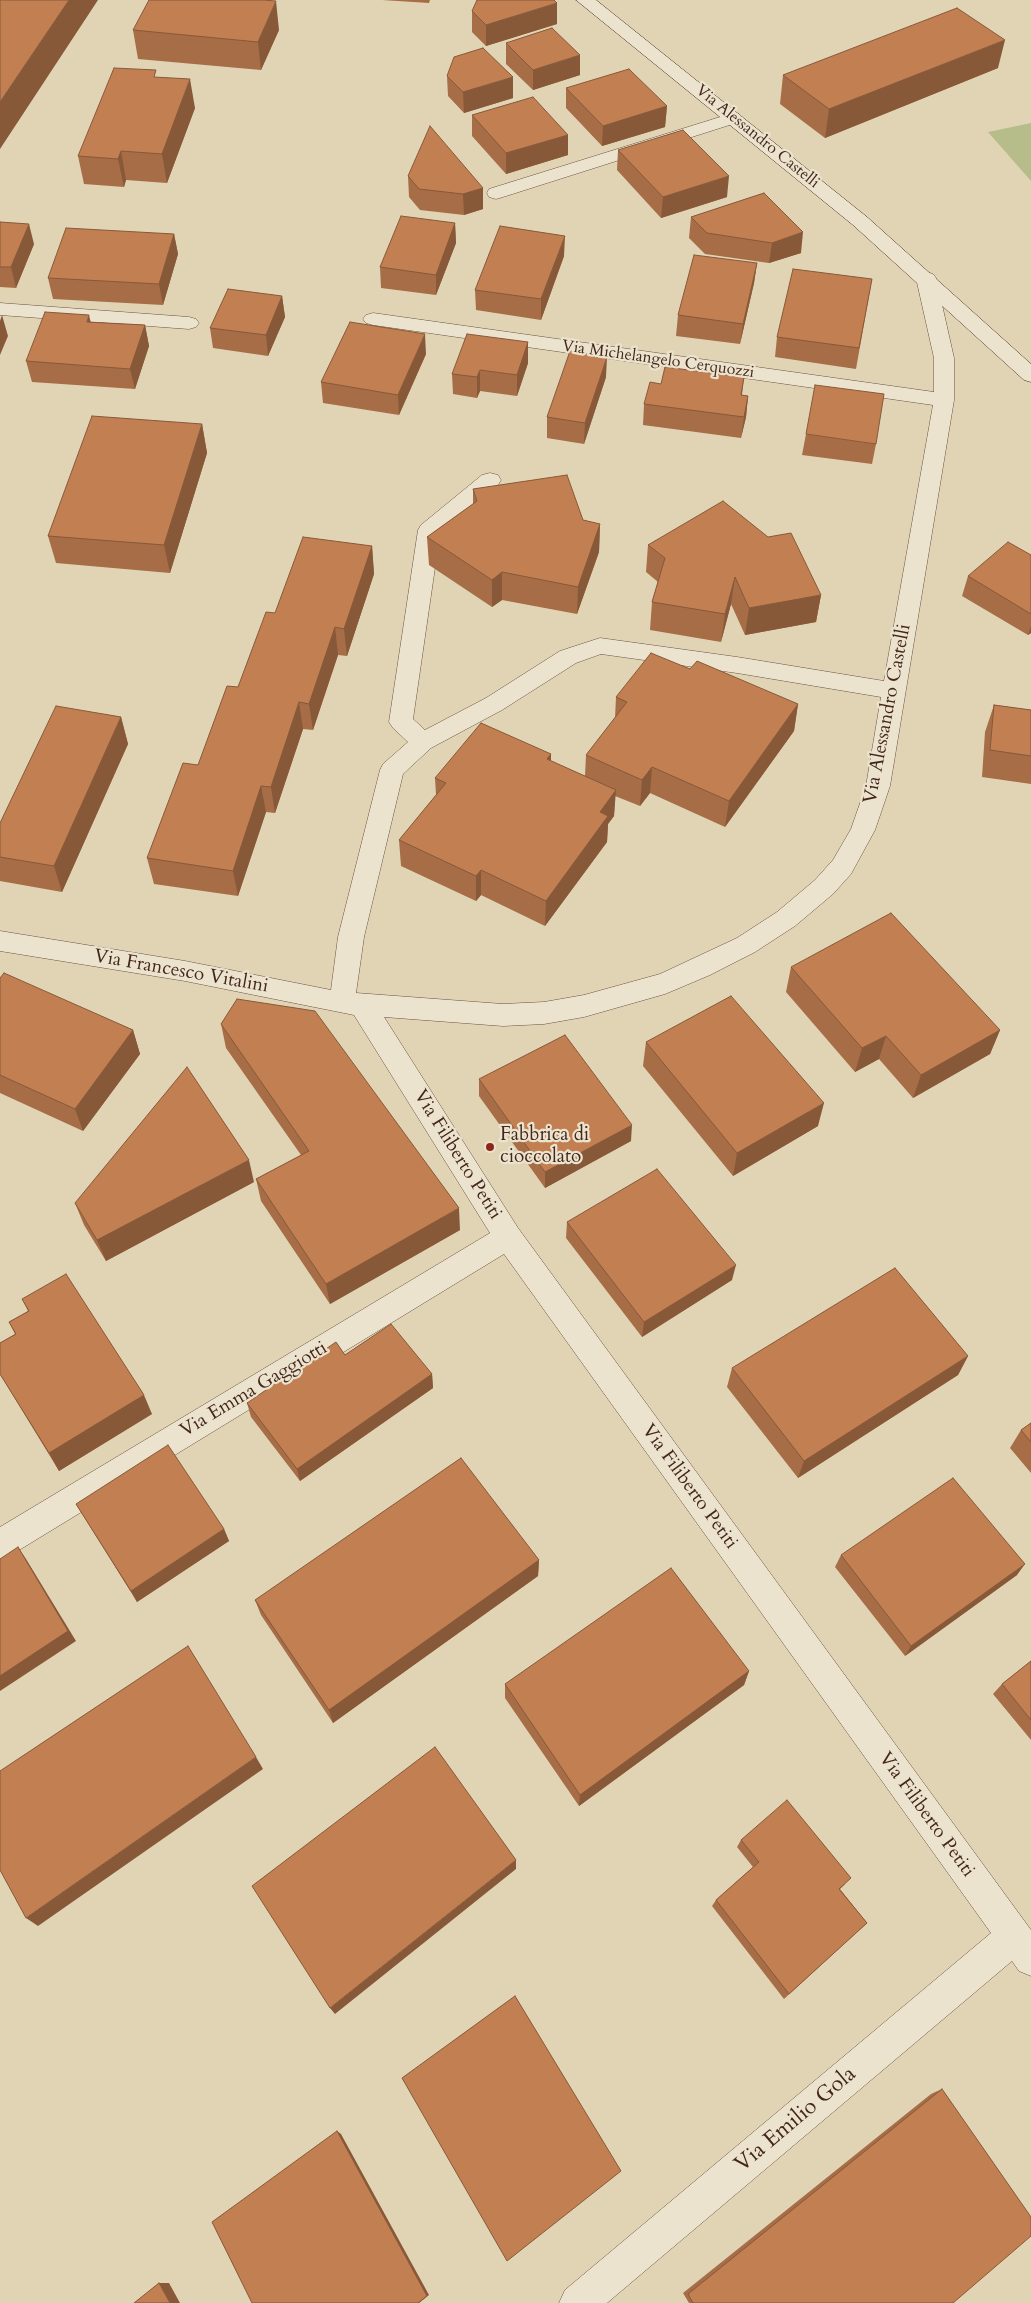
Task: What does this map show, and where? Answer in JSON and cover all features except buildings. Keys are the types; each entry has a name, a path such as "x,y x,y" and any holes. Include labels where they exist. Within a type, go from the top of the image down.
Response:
{"street":[{"name":"Via Alessandro Castelli","path":"585,0 853,215 926,278 1031,374"},
{"path":"496,193 733,118"},
{"name":"Via Alessandro Castelli","path":"352,1004 504,1015 544,1013 584,1006 665,983 701,968 746,945 786,919 824,886 842,867 854,848 878,786 944,400 944,358 926,278"},
{"path":"0,309 189,324"},
{"name":"Via Michelangelo Cerquozzi","path":"373,320 944,400"},
{"path":"423,742 401,722 429,530 490,480"},
{"path":"352,1004 352,937 392,770 423,742 494,704 568,657 600,646 737,665 894,691"},
{"name":"Via Francesco Vitalini","path":"0,941 185,971 352,1004"},
{"name":"Via Filiberto Petiti","path":"352,1004 508,1236 1022,1948"},
{"name":"Via Emma Gaggiotti","path":"0,1544 508,1236"},
{"name":"Via Emilio Gola","path":"578,2303 1022,1948"}],"green space":[{"path":"1031,123 1031,181 988,132"}],"place":[{"name":"Fabbrica di cioccolato","path":"490,1147"}]}
